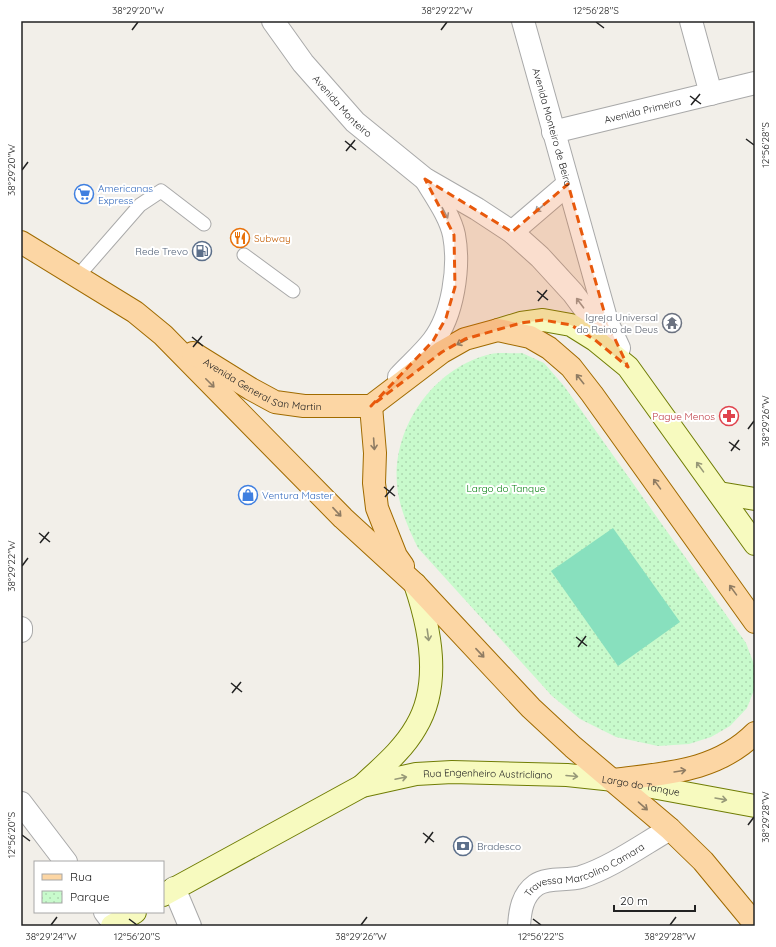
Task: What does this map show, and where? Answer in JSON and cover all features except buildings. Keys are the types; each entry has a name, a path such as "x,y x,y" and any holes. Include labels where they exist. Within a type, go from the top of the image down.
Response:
{"main road":[{"name":"Avenida General San Martin","path":"21,242 134,312 163,335 275,402 304,406 371,406"},
{"path":"415,584 396,556 377,508 374,483 375,452 371,406 442,352 465,339 521,323 543,320 571,325 595,340 628,367 755,544"},
{"path":"498,330 530,338 548,348 570,367 592,394 755,622"},
{"name":"Avenida General San Martin","path":"163,335 310,484"},
{"name":"Largo do Tanque","path":"310,484 343,518 415,584 532,708 573,747 614,780 755,806"},
{"path":"719,494 755,499"},
{"name":"Rua Engenheiro Austricliano","path":"362,786 402,746 416,727 426,708 430,682 430,650 426,618 415,584"},
{"path":"614,780 684,770 713,762 755,733"},
{"name":"Rua Engenheiro Austricliano","path":"168,892 362,786 416,774 452,772 567,775 614,780"},
{"path":"614,780 670,829 703,861 755,924"},
{"path":"110,922 132,913"}],"street":[{"name":"Avenida Monteiro","path":"273,21 303,63 344,111 425,179"},
{"name":"Avenida Monteiro de Beiro","path":"512,232 568,184 523,21"},
{"path":"691,21 710,94"},
{"name":"Avenida Primeira","path":"553,132 755,83"},
{"path":"425,179 477,209 512,232 540,257 573,293 628,367"},
{"path":"371,406 433,341 446,318 454,287 454,235 447,217 425,179"},
{"path":"568,184 607,322 628,367"},
{"path":"454,235 477,209"},
{"path":"21,803 65,861"},
{"name":"Travessa Marcolino Camara","path":"519,926 520,906 527,894 536,884 580,877 604,866 670,829"},
{"path":"168,892 190,926"}],"lane":[{"path":"78,276 140,206 161,191 204,224"},
{"path":"244,255 293,291"}],"highlighted area":[{"path":"425,179 512,232 568,184 607,322 628,367 595,340 571,325 543,320 521,323 465,339 442,352 371,406 433,341 446,318 455,287 454,235"}],"green space":[{"name":"Largo do Tanque","path":"522,353 544,363 564,386 746,643 755,667 754,690 747,708 730,726 711,737 689,744 658,746 616,737 580,719 552,696 418,548 404,517 397,485 397,463 402,442 410,421 421,403 435,386 452,372 470,361 491,354"},
{"path":"613,528 680,622 618,666 551,571"}],"place":[{"name":"Americanas Express","path":"84,194"},
{"name":"Subway","path":"240,238"},
{"name":"Rede Trevo","path":"202,251"},
{"name":"Igreja Universal do Reino de Deus","path":"672,323"},
{"name":"Pague Menos","path":"729,416"},
{"name":"Ventura Master","path":"248,495"},
{"name":"Bradesco","path":"463,846"}]}
